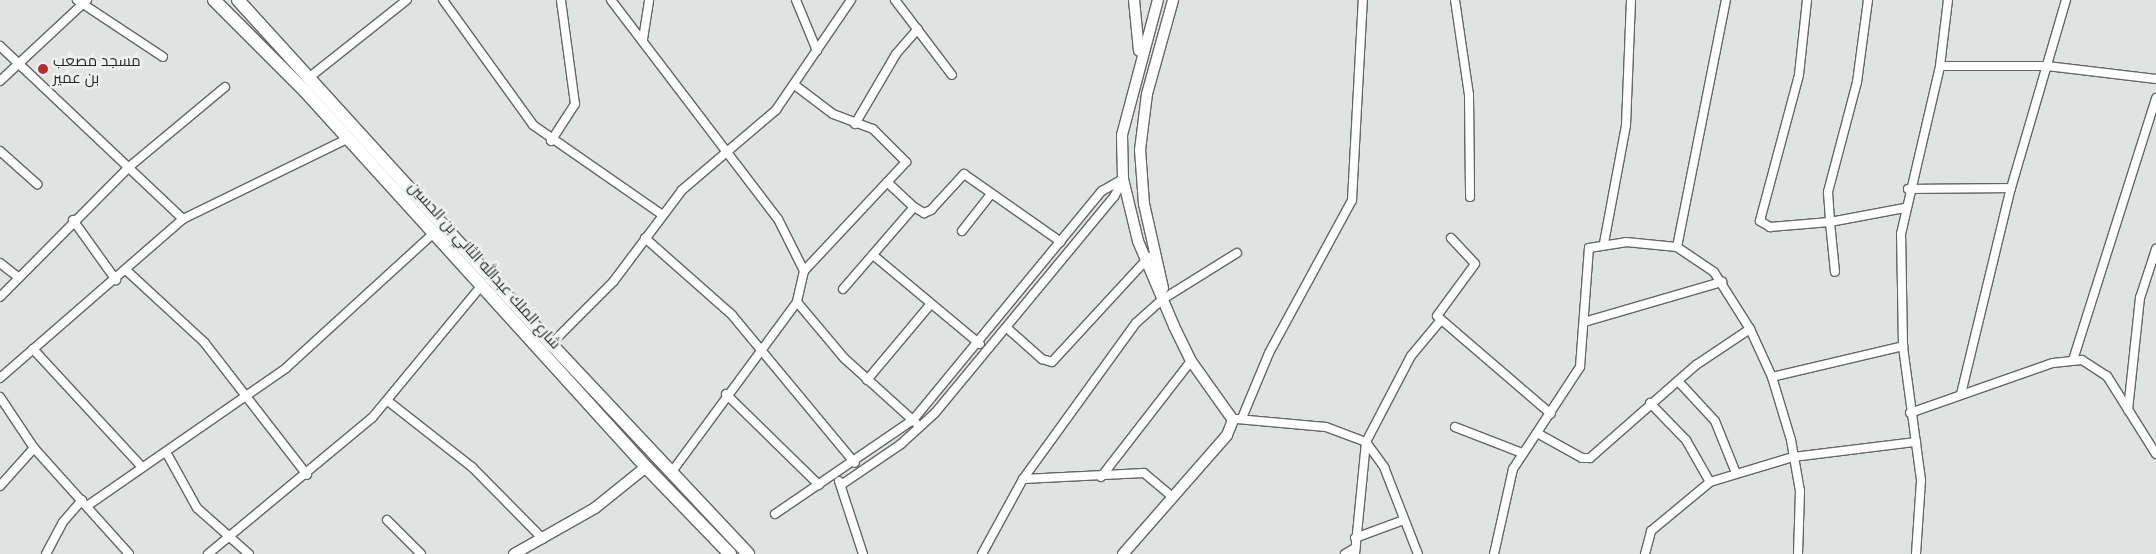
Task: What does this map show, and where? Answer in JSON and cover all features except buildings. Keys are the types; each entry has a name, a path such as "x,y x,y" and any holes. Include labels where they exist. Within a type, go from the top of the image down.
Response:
{"main road":[{"name":"شارع الملك عبدالله الثاني بن الحسين","path":"214,0 349,138 372,155"},
{"name":"شارع الملك عبدالله الثاني بن الحسين","path":"238,0 312,76 372,155 396,183 551,344 748,554"},
{"name":"شارع الملك عبدالله الثاني بن الحسين","path":"396,183 434,233 646,467 730,554"}],"street":[{"path":"312,76 407,0"},
{"path":"443,0 519,108 551,141 661,214"},
{"path":"551,141 571,114 576,93 561,0"},
{"path":"611,0 643,39 778,219 804,271"},
{"path":"643,39 648,0"},
{"path":"796,0 817,51"},
{"path":"551,344 592,306 661,214 776,110 796,86 851,0"},
{"path":"895,0 952,75"},
{"path":"1134,0 1139,64"},
{"path":"1158,0 1139,64 1122,135 1123,179 1144,260 1192,361 1237,419 1326,427 1366,442 1384,467 1418,554"},
{"path":"1164,299 1140,175 1147,94 1173,0"},
{"path":"1123,554 1171,496 1227,435 1352,200 1363,0"},
{"path":"1455,0 1469,95 1470,197"},
{"path":"1604,243 1626,125 1631,0"},
{"path":"1677,248 1726,0"},
{"path":"1807,0 1797,84 1781,131 1760,221 1770,227 1830,222 1905,208"},
{"path":"1835,272 1828,192 1857,82 1868,0"},
{"path":"1916,554 1921,480 1910,413 1903,346 1900,257 1908,190 1940,66 1948,0"},
{"path":"1961,394 2011,188 2066,0"},
{"path":"0,81 83,2 163,57"},
{"path":"855,124 896,54 918,29"},
{"path":"0,46 183,219"},
{"path":"1940,66 2047,66 2156,78"},
{"path":"671,473 726,394 797,302 804,271 905,164 904,155 873,129 855,124 833,114 796,86"},
{"path":"0,297 73,220 129,167 225,87"},
{"path":"2073,360 2156,98"},
{"path":"0,378 128,271 183,219 349,138"},
{"path":"0,150 37,184"},
{"path":"887,182 914,207 924,213 931,210 964,174 1061,242"},
{"path":"775,514 855,463 913,420 980,344 1102,192 1123,179 1140,175"},
{"path":"841,484 921,427 1114,197 1123,179"},
{"path":"1908,190 2011,188"},
{"path":"962,232 991,194"},
{"path":"843,288 914,207"},
{"path":"73,220 116,280"},
{"path":"46,554 63,522 84,503 166,452 244,398 321,340 434,233"},
{"path":"644,238 714,297 760,348 855,463"},
{"path":"1452,238 1475,264 1436,314 1551,414"},
{"path":"1494,554 1506,486 1522,453 1551,414 1580,367 1588,250 1604,243 1648,242 1677,248 1704,264 1722,282 1750,329 1772,378 1793,457 1801,509 1798,554"},
{"path":"2128,410 2140,298 2156,249"},
{"path":"982,554 1023,478 1122,340 1164,299 1237,253"},
{"path":"1006,328 1042,359 1052,362 1144,260 1155,254"},
{"path":"872,255 930,305 980,344"},
{"path":"0,263 18,278"},
{"path":"128,271 195,333 244,398 307,475"},
{"path":"1584,322 1722,282"},
{"path":"208,554 307,475 388,401 482,286"},
{"path":"797,302 867,380 921,427"},
{"path":"867,380 930,305"},
{"path":"1345,554 1355,551 1366,442 1411,356 1441,320"},
{"path":"1537,433 1582,458 1590,458 1650,403 1750,329"},
{"path":"1772,378 1903,346"},
{"path":"33,350 142,467"},
{"path":"1910,413 1961,394 2073,360 2102,370 2156,454"},
{"path":"1101,477 1192,361"},
{"path":"1678,381 1715,421 1736,473"},
{"path":"726,394 819,485"},
{"path":"0,397 34,448 129,554"},
{"path":"388,401 472,467 543,539"},
{"path":"1650,403 1691,446 1710,482"},
{"path":"1455,427 1522,453"},
{"path":"1645,554 1651,531 1710,482 1793,457 1916,442"},
{"path":"0,486 34,448"},
{"path":"166,452 197,508 249,554"},
{"path":"514,554 595,508 646,467"},
{"path":"1023,478 1101,477 1144,473 1171,496"},
{"path":"837,474 864,554"},
{"path":"387,520 422,554"},
{"path":"1356,538 1404,520"}],"place":[{"name":"مسجد مصعب بن عمير","path":"43,69"}]}
